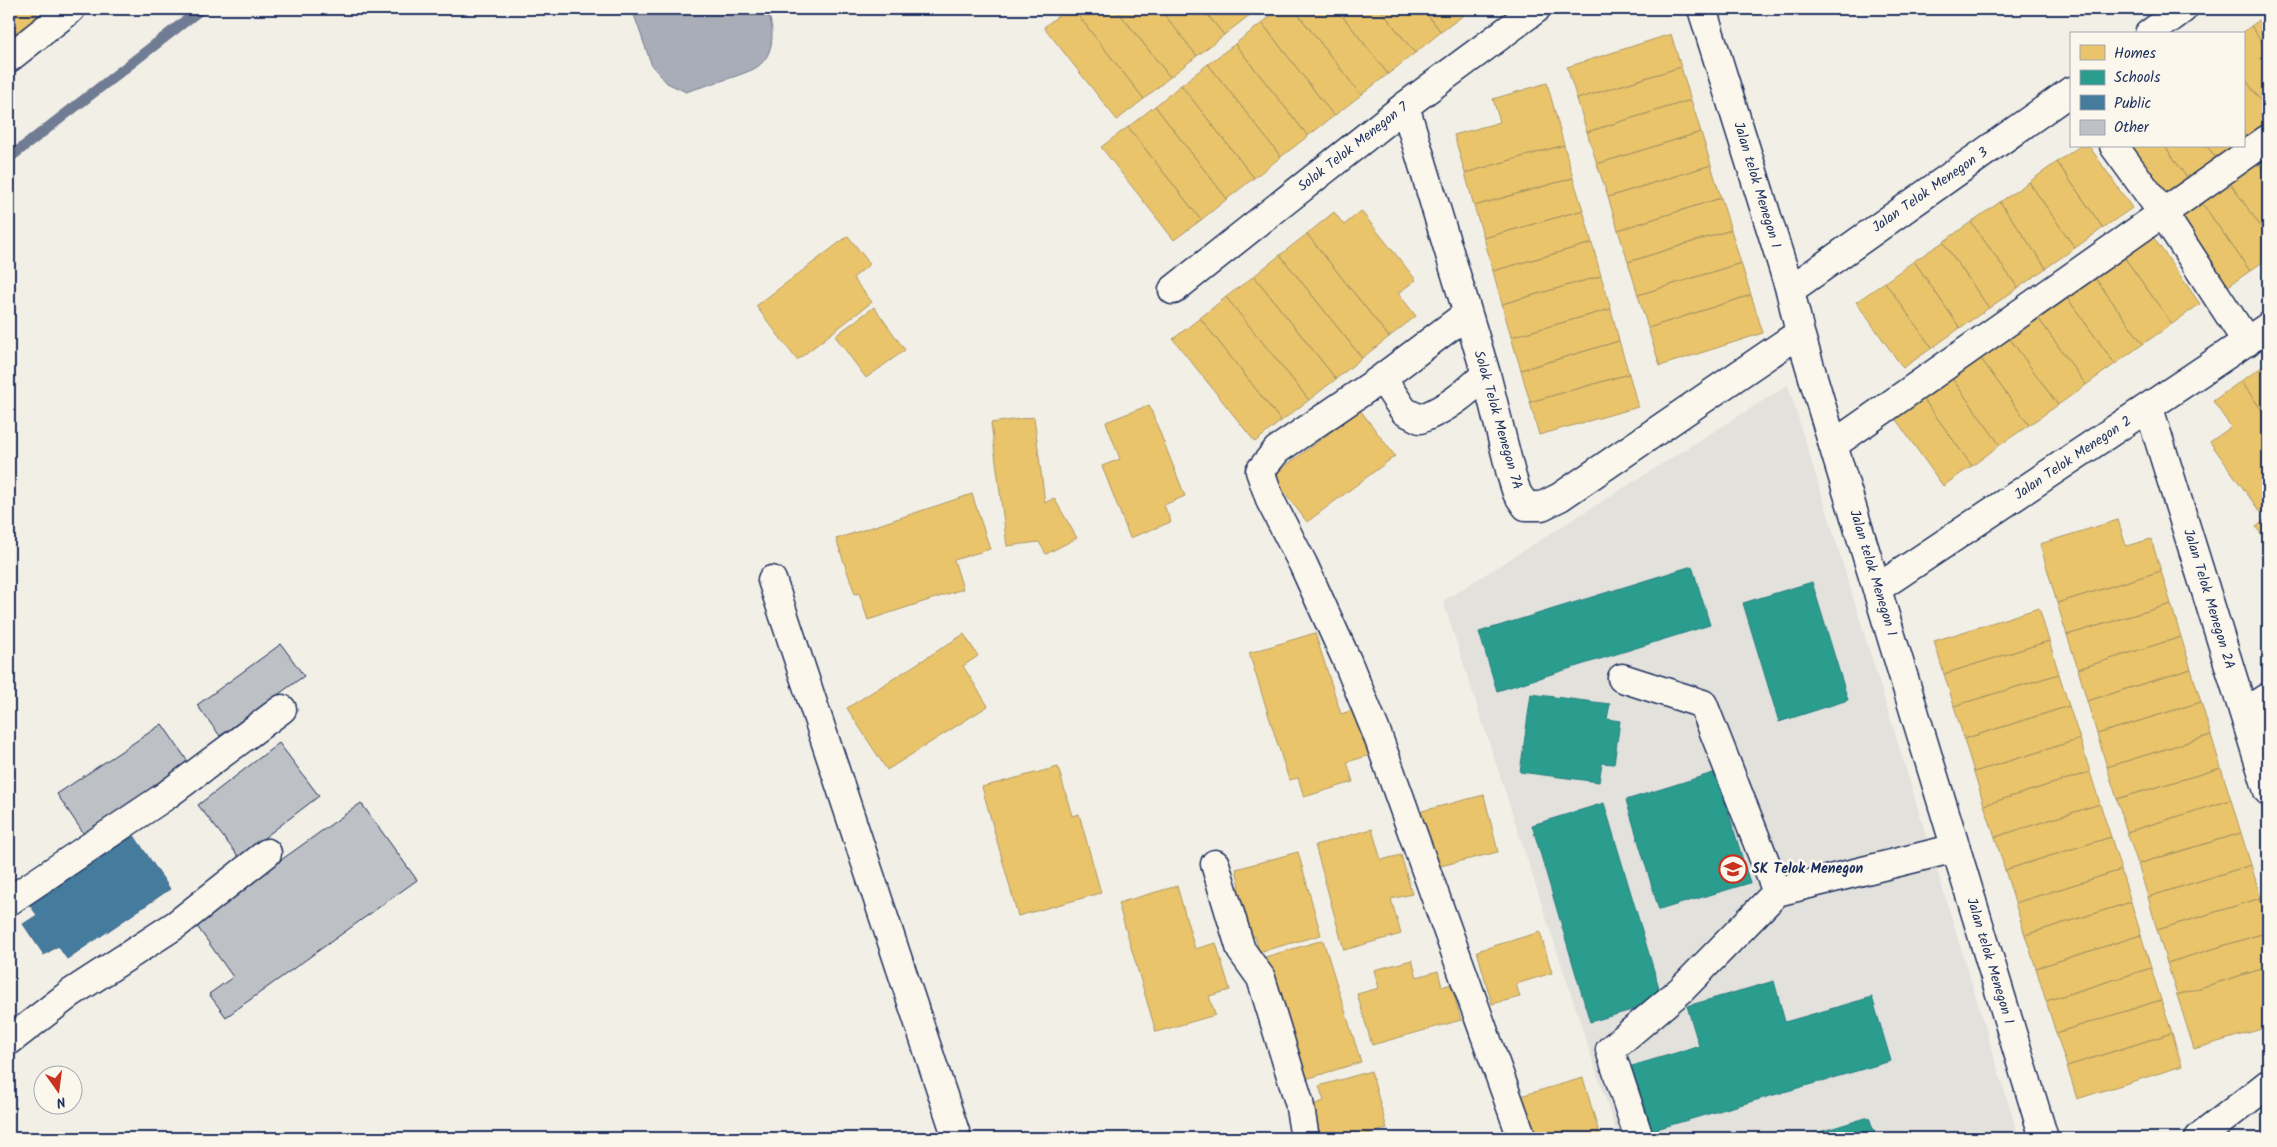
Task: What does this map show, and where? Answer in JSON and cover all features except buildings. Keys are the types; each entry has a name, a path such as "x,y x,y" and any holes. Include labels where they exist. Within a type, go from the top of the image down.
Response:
{"street":[{"path":"9,58 71,9"},
{"name":"Solok Telok Menegon 7","path":"1173,290 1405,106 1536,9"},
{"name":"Jalan telok Menegon 1","path":"1702,9 1790,290 1800,333 1833,445 2044,1138"},
{"path":"2152,32 2183,9"},
{"name":"Jalan Telok Menegon 3","path":"1790,290 2070,92"},
{"name":"Solok Telok Menegon 7A","path":"1405,106 1486,374 1517,493 1526,506 1542,506 1560,497 1800,333"},
{"path":"1833,445 2268,139"},
{"path":"2115,148 2162,212 2258,335"},
{"path":"1467,314 1382,378 1277,450 1260,470 1271,502 1304,564 1377,734 1522,1138"},
{"name":"Jalan Telok Menegon 2","path":"1878,588 2258,335"},
{"path":"1382,378 1404,411 1420,419 1438,412 1464,394 1486,374"},
{"name":"Jalan Telok Menegon 2A","path":"2149,408 2268,791"},
{"path":"772,580 957,1138"},
{"path":"1622,678 1703,704 1777,892"},
{"path":"2244,713 2268,697"},
{"path":"9,901 164,797 282,708"},
{"path":"1639,1138 1610,1050 1682,990 1777,892 1956,848"},
{"path":"9,1041 71,993 176,924 267,853"},
{"path":"1215,864 1241,950 1261,978 1299,1102 1305,1138"},
{"path":"2199,1138 2268,1084"}],"shaded area":[{"path":"632,9 767,9 772,32 768,55 763,62 751,70 686,92 667,83 652,66"},
{"name":"SK Telok Menegon","path":"1788,385 2019,1138 1618,1138 1443,601"}],"waterway":[{"path":"9,158 201,9"}],"place":[{"name":"SK Telok Menegon","path":"1733,869"}]}
